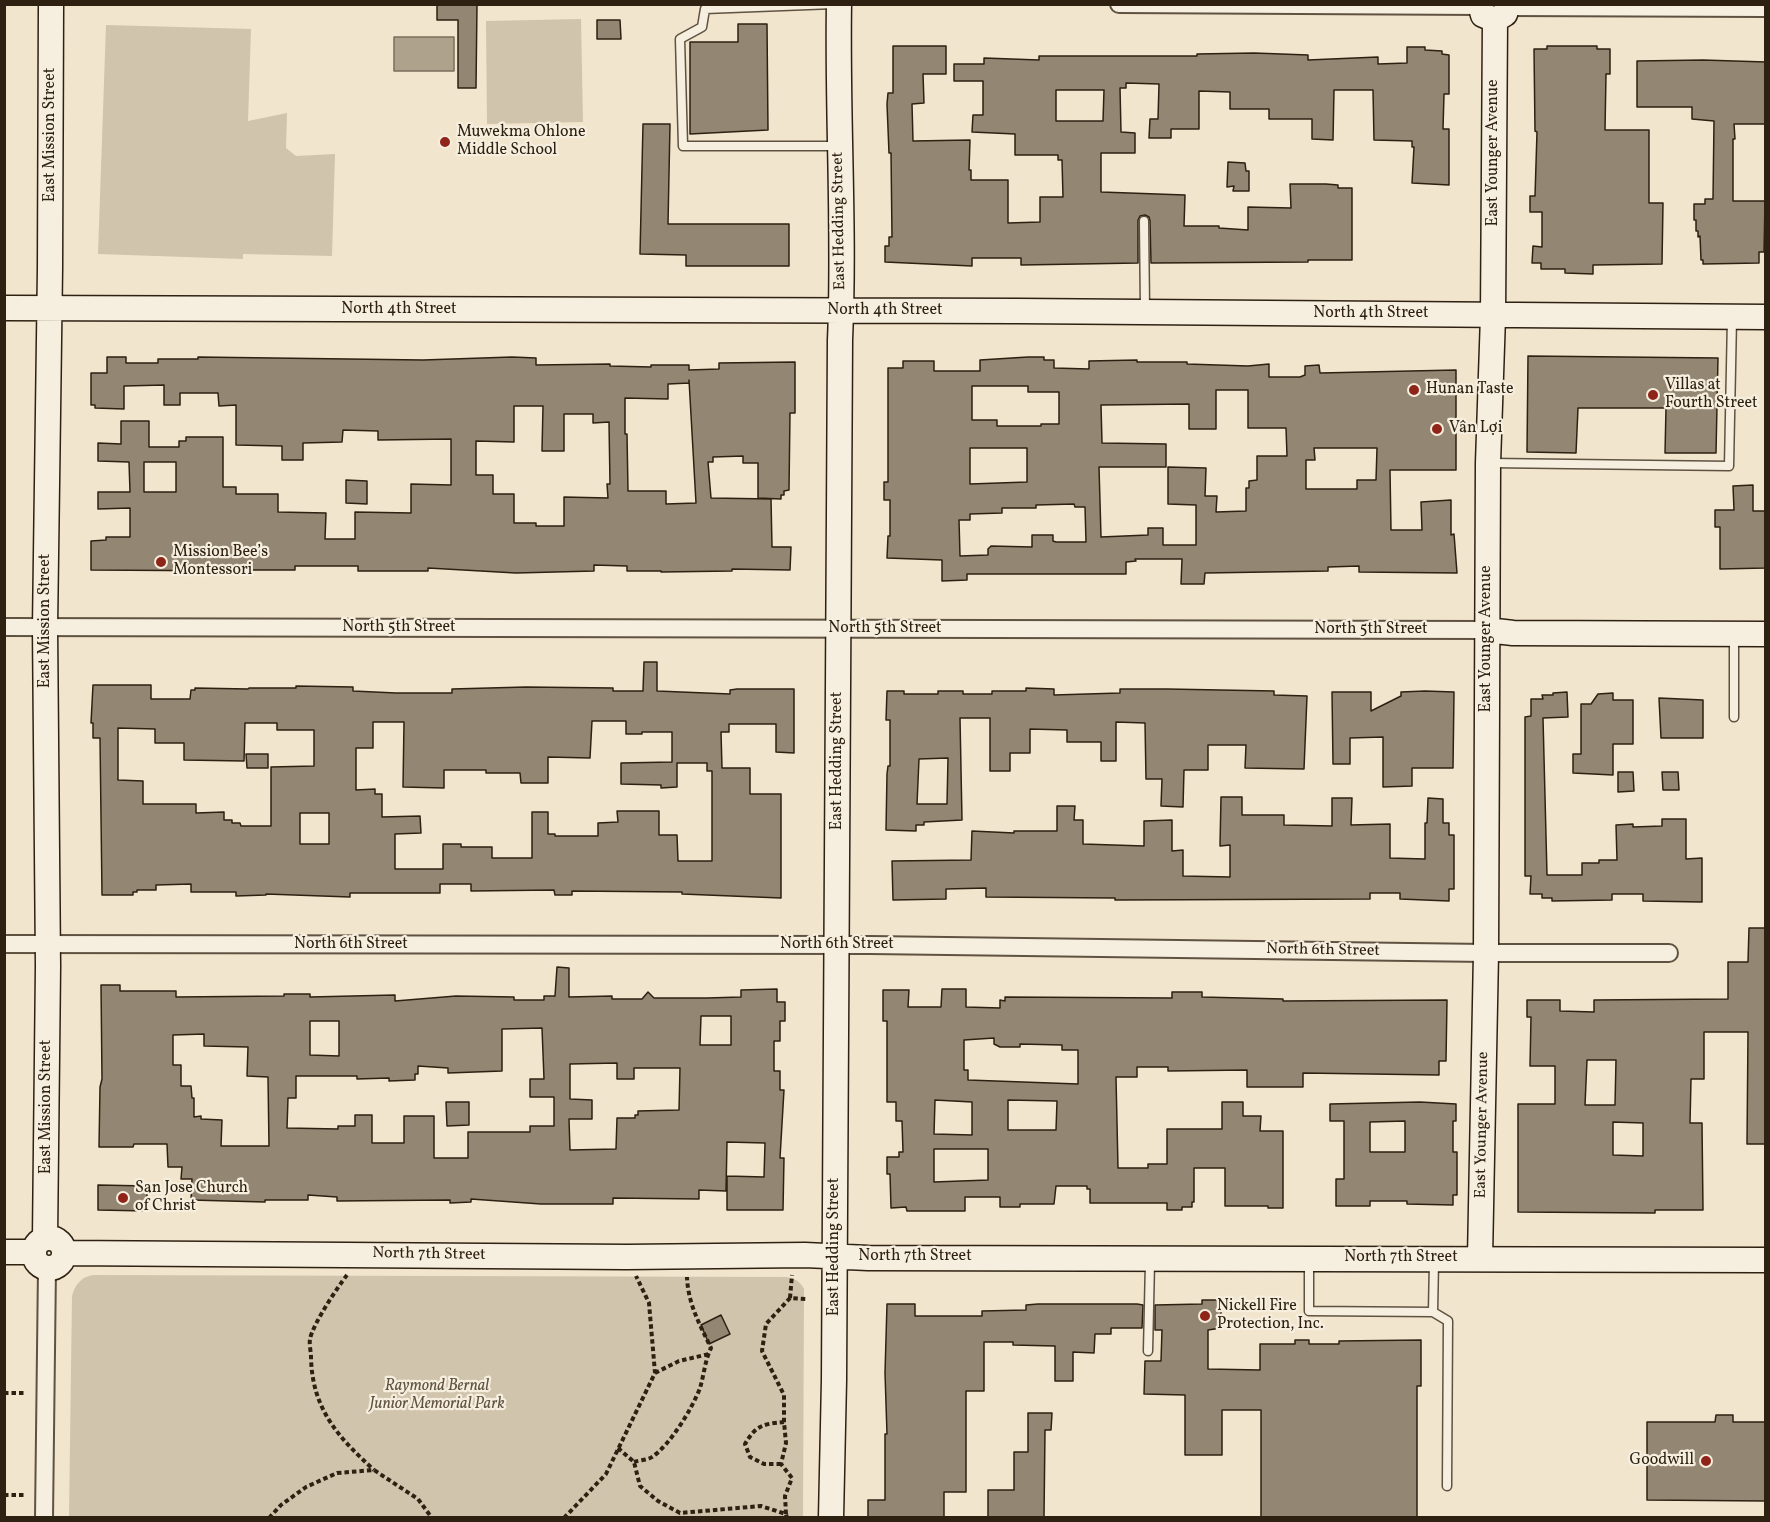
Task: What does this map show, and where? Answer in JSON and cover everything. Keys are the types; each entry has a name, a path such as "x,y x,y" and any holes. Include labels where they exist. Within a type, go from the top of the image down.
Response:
{"street":[{"name":"East Mission Street","path":"44,1518 48,1252 45,627 50,308 51,4"},
{"name":"East Hedding Street","path":"831,1518 842,311 839,4"},
{"path":"1119,4 1766,8"},
{"name":"East Younger Avenue","path":"1480,1258 1486,953 1488,463 1493,316 1494,8"},
{"name":"North 4th Street","path":"4,308 1766,317"},
{"name":"North 5th Street","path":"4,627 1487,630 1513,633 1766,634"},
{"name":"North 6th Street","path":"4,944 837,945 1486,953 1670,952"},
{"name":"North 7th Street","path":"4,1252 1766,1260"}],"lane":[{"path":"834,4 705,9 702,27 680,39 683,146 839,146"},
{"path":"1144,221 1145,313"},
{"path":"1488,463 1729,466 1732,317"},
{"path":"1734,634 1734,717"},
{"path":"1148,1352 1150,1258"},
{"path":"1310,1258 1309,1311 1433,1312 1448,1321 1447,1486"},
{"path":"1433,1312 1434,1258"}],"path":[{"path":"634,1462 651,1458 675,1433 699,1389 711,1348 694,1314 688,1294 684,1256"},
{"path":"347,1274 333,1294 310,1338 311,1368 316,1395 327,1420 346,1445 374,1470 418,1499 432,1518"},
{"path":"781,1464 786,1443 784,1395 762,1351 766,1324 790,1298 792,1275"},
{"path":"564,1518 606,1474 655,1373 650,1303 636,1276"},
{"path":"790,1298 806,1299"},
{"path":"655,1373 679,1361 709,1354"},
{"path":"4,1393 25,1393"},
{"path":"781,1464 764,1464 750,1457 745,1444 753,1431 764,1424 784,1422"},
{"path":"618,1448 634,1462 640,1486 658,1501 680,1513 761,1506 787,1516 785,1496 792,1478 781,1464"},
{"path":"269,1518 280,1505 306,1487 337,1473 374,1470"},
{"path":"4,1495 24,1495"}],"green space":[{"path":"581,19 583,122 487,124 486,21"},
{"path":"106,25 251,29 248,121 287,113 286,148 296,156 335,154 332,256 243,254 243,259 98,254"},
{"name":"Raymond Bernal Junior Memorial Park","path":"93,1275 787,1277 799,1282 804,1289 803,1517 69,1518 72,1296 79,1282"}],"shaded area":[{"path":"394,37 454,37 454,71 394,71"}],"building":[{"path":"437,4 477,4 476,88 458,88 458,20 437,20"},
{"path":"597,20 620,20 621,39 597,39"},
{"path":"738,24 767,24 768,130 690,134 690,42 738,42"},
{"path":"893,46 946,46 946,74 923,74 924,103 912,104 913,141 970,140 971,180 1008,180 1008,223 1040,222 1040,197 1063,197 1062,160 1058,160 1058,155 1015,155 1015,134 972,132 973,115 983,115 983,81 954,81 954,64 984,64 984,58 1039,60 1039,56 1197,56 1197,54 1254,53 1308,55 1308,60 1378,57 1378,64 1407,63 1407,47 1425,47 1425,50 1442,51 1442,54 1449,55 1449,94 1444,94 1443,129 1449,129 1449,185 1412,183 1414,147 1412,147 1412,141 1374,140 1373,90 1334,90 1333,140 1312,139 1312,119 1269,119 1269,109 1230,109 1230,92 1199,91 1199,129 1171,129 1171,138 1149,138 1150,119 1158,119 1159,84 1126,83 1126,88 1120,88 1121,132 1135,133 1135,153 1101,153 1101,192 1185,195 1184,226 1219,226 1219,228 1248,230 1248,207 1291,208 1290,184 1326,184 1338,185 1338,188 1352,188 1352,260 1151,263 1150,221 1145,215 1140,216 1138,220 1138,263 1021,265 1021,258 972,258 972,266 885,262 885,246 889,246 889,237 892,237 891,153 889,153 887,104 888,93 893,93","holes":["1056,90 1104,90 1103,121 1056,121"]},
{"path":"1547,46 1597,46 1597,49 1610,49 1610,74 1606,74 1605,130 1649,130 1649,203 1663,203 1662,264 1593,265 1593,274 1565,273 1565,269 1541,269 1541,263 1532,263 1533,246 1542,247 1542,212 1530,212 1530,196 1535,196 1537,132 1535,131 1534,49 1547,49"},
{"path":"1637,61 1766,62 1766,124 1734,124 1735,139 1733,139 1733,201 1765,201 1764,252 1759,252 1759,263 1703,264 1701,260 1700,236 1698,237 1696,220 1694,220 1694,204 1705,204 1705,199 1713,199 1714,121 1692,119 1692,107 1637,107"},
{"path":"643,124 670,124 668,224 789,224 789,266 686,266 686,255 640,254"},
{"path":"1228,162 1245,163 1246,171 1249,171 1249,191 1233,191 1234,186 1227,187"},
{"name":"Villas at Fourth Street","path":"1528,356 1718,358 1716,453 1665,453 1666,408 1578,408 1576,453 1527,452"},
{"path":"107,357 126,357 126,363 158,363 158,359 198,359 198,357 423,360 512,357 536,358 536,365 610,364 610,366 651,367 651,365 689,365 689,370 719,369 719,363 795,362 795,413 790,413 789,490 784,491 781,499 758,498 758,463 743,463 743,456 713,457 713,462 708,462 711,498 771,499 772,547 791,547 790,570 732,569 732,571 661,572 627,571 627,566 594,565 594,571 516,573 428,568 428,571 358,571 358,566 295,566 295,570 242,571 91,570 91,541 106,540 106,537 130,537 130,508 98,509 98,492 130,492 129,462 98,461 98,443 121,444 121,421 149,421 149,447 179,447 179,441 186,441 186,437 223,437 223,487 236,487 236,494 278,494 278,512 326,513 325,539 355,539 355,512 411,513 411,484 451,485 451,439 378,440 378,431 343,430 342,442 303,443 303,460 282,460 282,446 236,445 236,405 219,406 218,393 180,393 180,405 164,405 164,385 124,386 124,409 95,408 95,405 91,405 91,373 107,373","holes":["689,380 696,503 666,504 666,491 628,491 625,398 668,399 668,384 689,383","514,406 543,406 542,451 564,451 564,414 593,414 593,423 609,422 610,484 607,484 608,498 564,497 564,526 514,523 514,494 493,494 493,475 476,475 476,441 514,442","144,462 176,462 176,492 144,492"]},
{"path":"1044,357 1044,360 1054,360 1054,368 1089,369 1089,361 1137,360 1137,362 1187,362 1187,364 1248,366 1269,364 1269,377 1300,377 1305,375 1305,366 1319,365 1320,373 1456,370 1456,470 1390,470 1391,530 1422,530 1421,502 1451,500 1451,535 1454,534 1457,573 1359,572 1359,566 1328,567 1328,571 1205,573 1204,584 1181,584 1182,559 1135,559 1136,561 1126,562 1126,574 967,574 967,580 942,581 942,560 887,558 888,536 890,536 890,500 884,500 884,482 888,482 888,368 903,368 903,361 934,361 934,371 980,371 980,360","holes":["972,386 1028,386 1028,392 1059,392 1059,424 997,426 997,420 972,420","1216,390 1248,390 1248,428 1286,428 1287,456 1257,456 1257,480 1249,481 1249,488 1246,488 1246,511 1216,512 1217,496 1205,496 1206,468 1168,467 1168,504 1196,505 1196,545 1163,545 1163,528 1148,528 1148,535 1101,537 1099,467 1166,467 1166,444 1102,443 1101,405 1189,404 1189,429 1216,429","970,448 1027,448 1027,482 970,484","1314,448 1377,448 1376,480 1357,480 1357,489 1306,489 1306,460 1315,460","1074,504 1075,507 1085,507 1086,542 1056,542 1053,541 1053,535 1032,535 1032,547 991,546 988,549 988,555 960,556 959,520 970,520 970,514 1002,513 1002,508 1036,508 1036,505"]},
{"path":"346,480 367,481 367,504 346,503"},
{"path":"1753,485 1753,511 1766,511 1766,568 1720,569 1720,527 1715,527 1715,510 1734,510 1733,486"},
{"path":"644,662 657,662 657,691 730,694 730,690 737,689 794,689 794,753 776,752 776,724 729,724 729,732 721,732 722,768 750,768 750,794 781,794 781,898 682,894 682,892 572,891 572,895 555,895 554,890 471,891 471,884 440,884 440,893 350,893 350,897 266,894 236,896 236,892 191,892 191,884 156,885 156,890 137,890 133,892 133,895 102,895 100,738 93,738 93,723 91,723 93,685 151,685 151,699 190,699 191,690 195,688 248,689 296,688 296,686 353,687 353,691 396,693 452,693 452,689 526,687 613,688 613,691 643,691","holes":["592,721 626,721 626,734 672,732 672,762 621,763 621,784 661,785 661,788 677,787 677,763 707,763 707,771 712,771 712,861 678,861 677,835 659,835 659,811 617,811 618,822 598,823 598,836 548,834 548,812 532,812 532,858 492,858 492,847 461,847 461,844 443,844 443,869 395,869 395,834 421,833 420,816 382,817 382,794 375,794 375,789 356,790 356,748 373,748 373,722 404,722 403,787 444,788 444,770 520,773 521,783 548,783 548,757 590,758","245,723 277,723 277,730 314,730 314,766 271,767 271,826 241,826 240,823 232,823 232,820 224,820 224,812 196,813 196,804 143,804 143,781 118,780 118,728 155,729 155,743 184,743 184,760 244,761","300,813 329,813 329,844 300,844"]},
{"path":"1026,688 1054,689 1054,695 1120,693 1120,689 1167,689 1274,691 1274,695 1307,696 1304,769 1245,768 1246,745 1208,745 1208,770 1184,770 1183,807 1161,806 1162,779 1146,779 1145,723 1116,722 1116,761 1101,761 1101,742 1067,742 1067,730 1030,729 1030,753 1010,753 1010,771 990,771 990,718 960,718 962,820 924,822 924,825 916,825 916,831 886,830 887,774 888,766 890,766 890,720 886,720 887,691 904,691 904,694 963,691 963,694 992,694 992,691 1026,691","holes":["948,758 947,804 917,804 919,759"]},
{"path":"1332,692 1371,692 1371,711 1401,696 1401,692 1454,692 1453,768 1412,768 1412,786 1383,787 1383,737 1350,738 1350,764 1333,764"},
{"path":"1567,692 1568,717 1543,718 1547,875 1582,875 1582,863 1617,860 1616,825 1662,826 1662,819 1686,819 1686,859 1702,858 1702,902 1643,901 1643,894 1612,894 1612,900 1552,901 1552,898 1542,898 1542,894 1530,894 1531,876 1525,876 1525,717 1531,716 1531,699 1543,699 1542,695"},
{"path":"1613,693 1613,700 1633,700 1633,744 1613,744 1613,775 1573,773 1573,754 1581,754 1581,704 1591,704 1598,694"},
{"path":"1659,698 1703,700 1703,738 1661,738"},
{"path":"246,754 268,754 268,768 247,768"},
{"path":"1618,772 1633,772 1634,791 1618,792"},
{"path":"1662,772 1678,772 1679,790 1663,790"},
{"path":"1221,797 1242,797 1242,815 1284,815 1284,825 1332,826 1332,798 1352,798 1351,825 1390,824 1390,858 1425,859 1428,798 1443,799 1443,823 1449,823 1449,835 1454,835 1454,889 1449,889 1449,901 1400,899 1400,893 1370,893 1370,899 1115,900 1115,898 986,897 986,888 946,889 946,899 893,900 892,861 971,860 972,831 1014,833 1014,831 1057,831 1057,806 1075,806 1074,820 1083,820 1083,844 1144,846 1144,821 1172,820 1172,851 1183,850 1183,876 1230,877 1230,845 1220,846"},
{"path":"1749,928 1766,928 1766,1144 1747,1144 1748,1032 1704,1032 1704,1079 1691,1079 1690,1123 1702,1123 1703,1210 1655,1210 1655,1213 1518,1212 1518,1104 1555,1104 1555,1066 1530,1066 1531,1017 1527,1017 1527,1000 1560,1000 1560,1011 1594,1012 1594,1000 1728,999 1728,962 1748,962","holes":["1587,1060 1616,1060 1615,1105 1585,1105","1613,1122 1643,1123 1643,1156 1613,1155"]},
{"path":"557,967 569,968 569,997 612,996 612,999 642,999 648,992 654,998 741,997 741,990 777,989 777,1002 785,1002 785,1021 780,1021 780,1041 774,1041 774,1071 780,1071 780,1090 784,1090 780,1158 784,1158 783,1210 727,1210 727,1176 764,1177 765,1143 727,1142 726,1191 699,1190 699,1199 613,1198 613,1204 541,1204 471,1199 471,1202 450,1203 450,1200 337,1201 337,1197 308,1195 308,1200 265,1200 265,1202 191,1200 192,1179 181,1179 182,1167 168,1167 167,1144 99,1147 102,1079 101,985 120,985 120,991 176,991 176,997 284,996 284,994 310,994 310,997 395,995 395,1001 456,996 544,1000 544,996 555,996","holes":["701,1016 731,1016 731,1045 700,1045","310,1021 339,1021 339,1056 310,1055","542,1028 544,1079 530,1079 530,1097 554,1097 554,1126 530,1126 530,1132 468,1132 468,1158 434,1158 434,1116 404,1116 404,1143 372,1143 372,1115 355,1115 355,1126 338,1126 338,1129 287,1128 288,1098 296,1098 296,1076 357,1076 357,1079 389,1078 389,1081 415,1080 418,1066 448,1068 448,1073 502,1071 502,1029","204,1034 204,1046 248,1047 247,1076 268,1077 269,1146 221,1146 222,1120 194,1117 194,1098 192,1098 191,1086 181,1086 181,1065 173,1065 173,1035","617,1063 617,1079 634,1079 634,1068 680,1068 679,1110 638,1111 635,1118 617,1118 616,1149 570,1150 569,1119 592,1119 592,1100 570,1099 570,1064"]},
{"path":"942,989 966,989 966,1007 1000,1008 1000,1000 1005,1001 1005,997 1172,998 1172,992 1202,992 1202,997 1283,999 1283,1001 1447,1000 1446,1061 1439,1061 1439,1075 1303,1073 1303,1087 1247,1087 1247,1070 1168,1071 1168,1067 1137,1067 1137,1077 1116,1077 1118,1168 1148,1168 1148,1164 1167,1164 1167,1129 1222,1129 1222,1102 1243,1102 1243,1116 1261,1116 1260,1131 1283,1131 1283,1208 1225,1206 1225,1168 1194,1168 1194,1202 1192,1202 1192,1207 1182,1207 1182,1210 1167,1210 1167,1203 1090,1203 1090,1189 1087,1189 1087,1186 1056,1186 1054,1204 1020,1204 1020,1207 1000,1207 1000,1197 965,1197 965,1211 907,1211 906,1207 891,1208 887,1157 899,1157 899,1152 903,1152 902,1121 896,1121 896,1102 887,1102 887,1021 883,1021 883,990 909,990 908,1007 941,1007","holes":["994,1038 994,1044 1000,1047 1020,1047 1020,1044 1062,1045 1062,1050 1078,1050 1078,1084 968,1080 968,1070 964,1070 964,1040","935,1100 972,1102 972,1135 934,1134","1008,1100 1057,1101 1056,1130 1008,1130","934,1149 988,1149 988,1180 934,1182"]},
{"path":"446,1102 469,1102 469,1125 447,1126"},
{"path":"1420,1102 1456,1104 1456,1121 1453,1121 1453,1152 1457,1152 1457,1195 1453,1195 1453,1205 1370,1201 1370,1206 1336,1206 1336,1179 1344,1179 1344,1121 1330,1121 1330,1104","holes":["1405,1121 1405,1152 1370,1152 1370,1122"]},
{"name":"San Jose Church of Christ","path":"98,1185 147,1186 147,1211 98,1210"},
{"path":"1202,1300 1221,1300 1221,1328 1208,1330 1208,1369 1260,1370 1260,1344 1295,1344 1295,1340 1309,1340 1309,1344 1339,1344 1339,1341 1421,1340 1421,1386 1417,1386 1417,1518 1261,1518 1261,1410 1222,1410 1222,1455 1185,1455 1185,1395 1144,1394 1145,1361 1161,1361 1162,1330 1155,1330 1155,1305 1202,1304"},
{"path":"887,1304 915,1304 915,1316 982,1316 982,1311 1026,1310 1026,1305 1038,1304 1137,1304 1143,1305 1142,1328 1111,1328 1111,1334 1095,1334 1094,1353 1073,1352 1073,1381 1055,1381 1055,1346 984,1342 984,1391 966,1391 966,1492 944,1492 944,1518 868,1518 868,1500 885,1500"},
{"path":"721,1315 730,1334 709,1344 701,1325"},
{"path":"1028,1413 1052,1413 1051,1430 1045,1430 1044,1517 988,1518 988,1490 1014,1490 1014,1452 1028,1452"},
{"name":"Goodwill","path":"1716,1415 1733,1415 1733,1422 1766,1422 1766,1501 1647,1500 1647,1422 1715,1422"}],"place":[{"name":"Muwekma Ohlone Middle School","path":"445,142"},
{"name":"Hunan Taste","path":"1414,390"},
{"name":"Villas at Fourth Street","path":"1653,395"},
{"name":"Vân Lợi","path":"1437,429"},
{"name":"Mission Bee’s Montessori","path":"161,562"},
{"name":"San Jose Church of Christ","path":"123,1198"},
{"name":"Nickell Fire Protection, Inc.","path":"1205,1316"},
{"name":"Goodwill","path":"1706,1461"}]}
